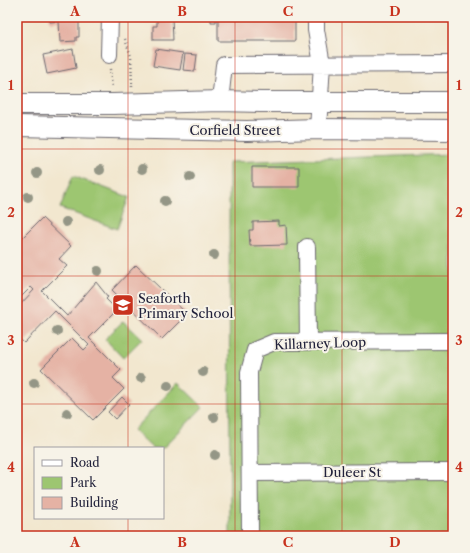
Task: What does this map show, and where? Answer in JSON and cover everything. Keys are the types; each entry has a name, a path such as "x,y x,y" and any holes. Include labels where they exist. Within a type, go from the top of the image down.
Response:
{"main road":[{"path":"17,104 220,101 453,102"},
{"path":"160,103 174,112 240,110 244,116 247,131"},
{"name":"Corfield Street","path":"17,126 247,131 318,129 453,130"}],"street":[{"path":"109,55 110,17"},
{"path":"316,17 316,30 322,64 318,129"},
{"path":"220,101 224,65 453,64"},
{"path":"307,247 308,342"},
{"name":"Killarney Loop","path":"250,536 249,372 256,350 274,342 453,341"},
{"name":"Duleer St","path":"250,473 453,472"}],"path":[{"path":"123,35 131,56 132,90"}],"green space":[{"path":"453,154 453,536 230,536 229,162"},
{"path":"73,176 129,197 117,229 60,208"},
{"path":"123,321 142,339 123,358 105,339"},
{"path":"178,383 203,407 164,447 151,447 133,430"}],"building":[{"path":"49,17 79,17 79,37 76,37 76,41 60,42 59,21 50,22"},
{"path":"157,17 172,17 173,40 153,40 153,26 157,26"},
{"path":"216,17 216,22 211,22 211,18"},
{"path":"218,17 295,17 295,41 218,41"},
{"path":"453,36 453,52 450,45"},
{"path":"73,49 76,68 47,74 43,55"},
{"path":"156,49 183,53 180,70 153,66"},
{"path":"185,54 197,55 195,71 183,70"},
{"path":"252,167 299,167 299,187 252,187"},
{"path":"42,218 71,246 59,259 67,266 42,291 67,316 96,282 108,297 106,299 117,310 89,338 121,370 113,378 124,389 93,420 41,369 72,338 84,350 89,345 55,311 24,343 17,336 17,308 34,290 31,287 20,298 17,295 17,243"},
{"path":"279,221 279,226 286,225 287,245 250,246 249,230 253,230 253,222"},
{"path":"136,265 187,314 162,339 112,290"},
{"path":"122,397 129,404 115,419 108,412"}],"place":[{"name":"Seaforth Primary School","path":"123,305"}]}
